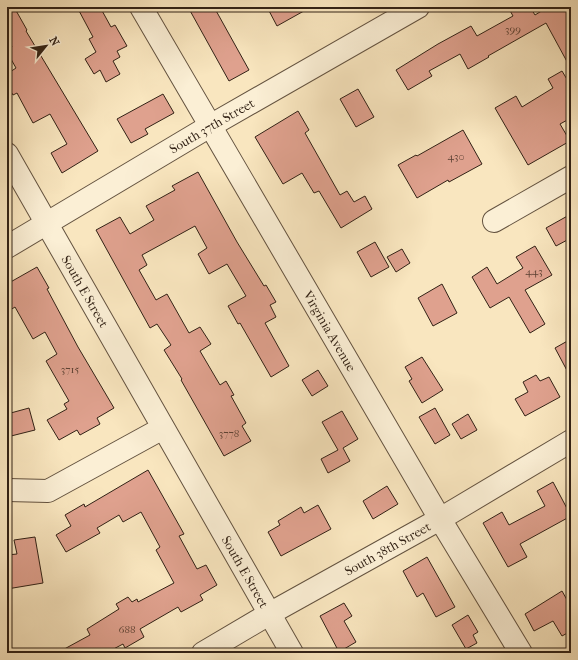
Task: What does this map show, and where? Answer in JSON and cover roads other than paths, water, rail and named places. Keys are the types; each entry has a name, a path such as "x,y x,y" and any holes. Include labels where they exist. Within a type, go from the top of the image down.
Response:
{"street":[{"name":"Virginia Avenue","path":"141,7 440,519 522,653"},
{"name":"South 37th Street","path":"7,247 210,126 418,7"},
{"name":"South E Street","path":"7,154 48,223 292,653"},
{"path":"494,221 571,177"},
{"path":"8,490 48,491 163,428"},
{"name":"South 38th Street","path":"203,653 269,614 440,519 571,441"}]}
